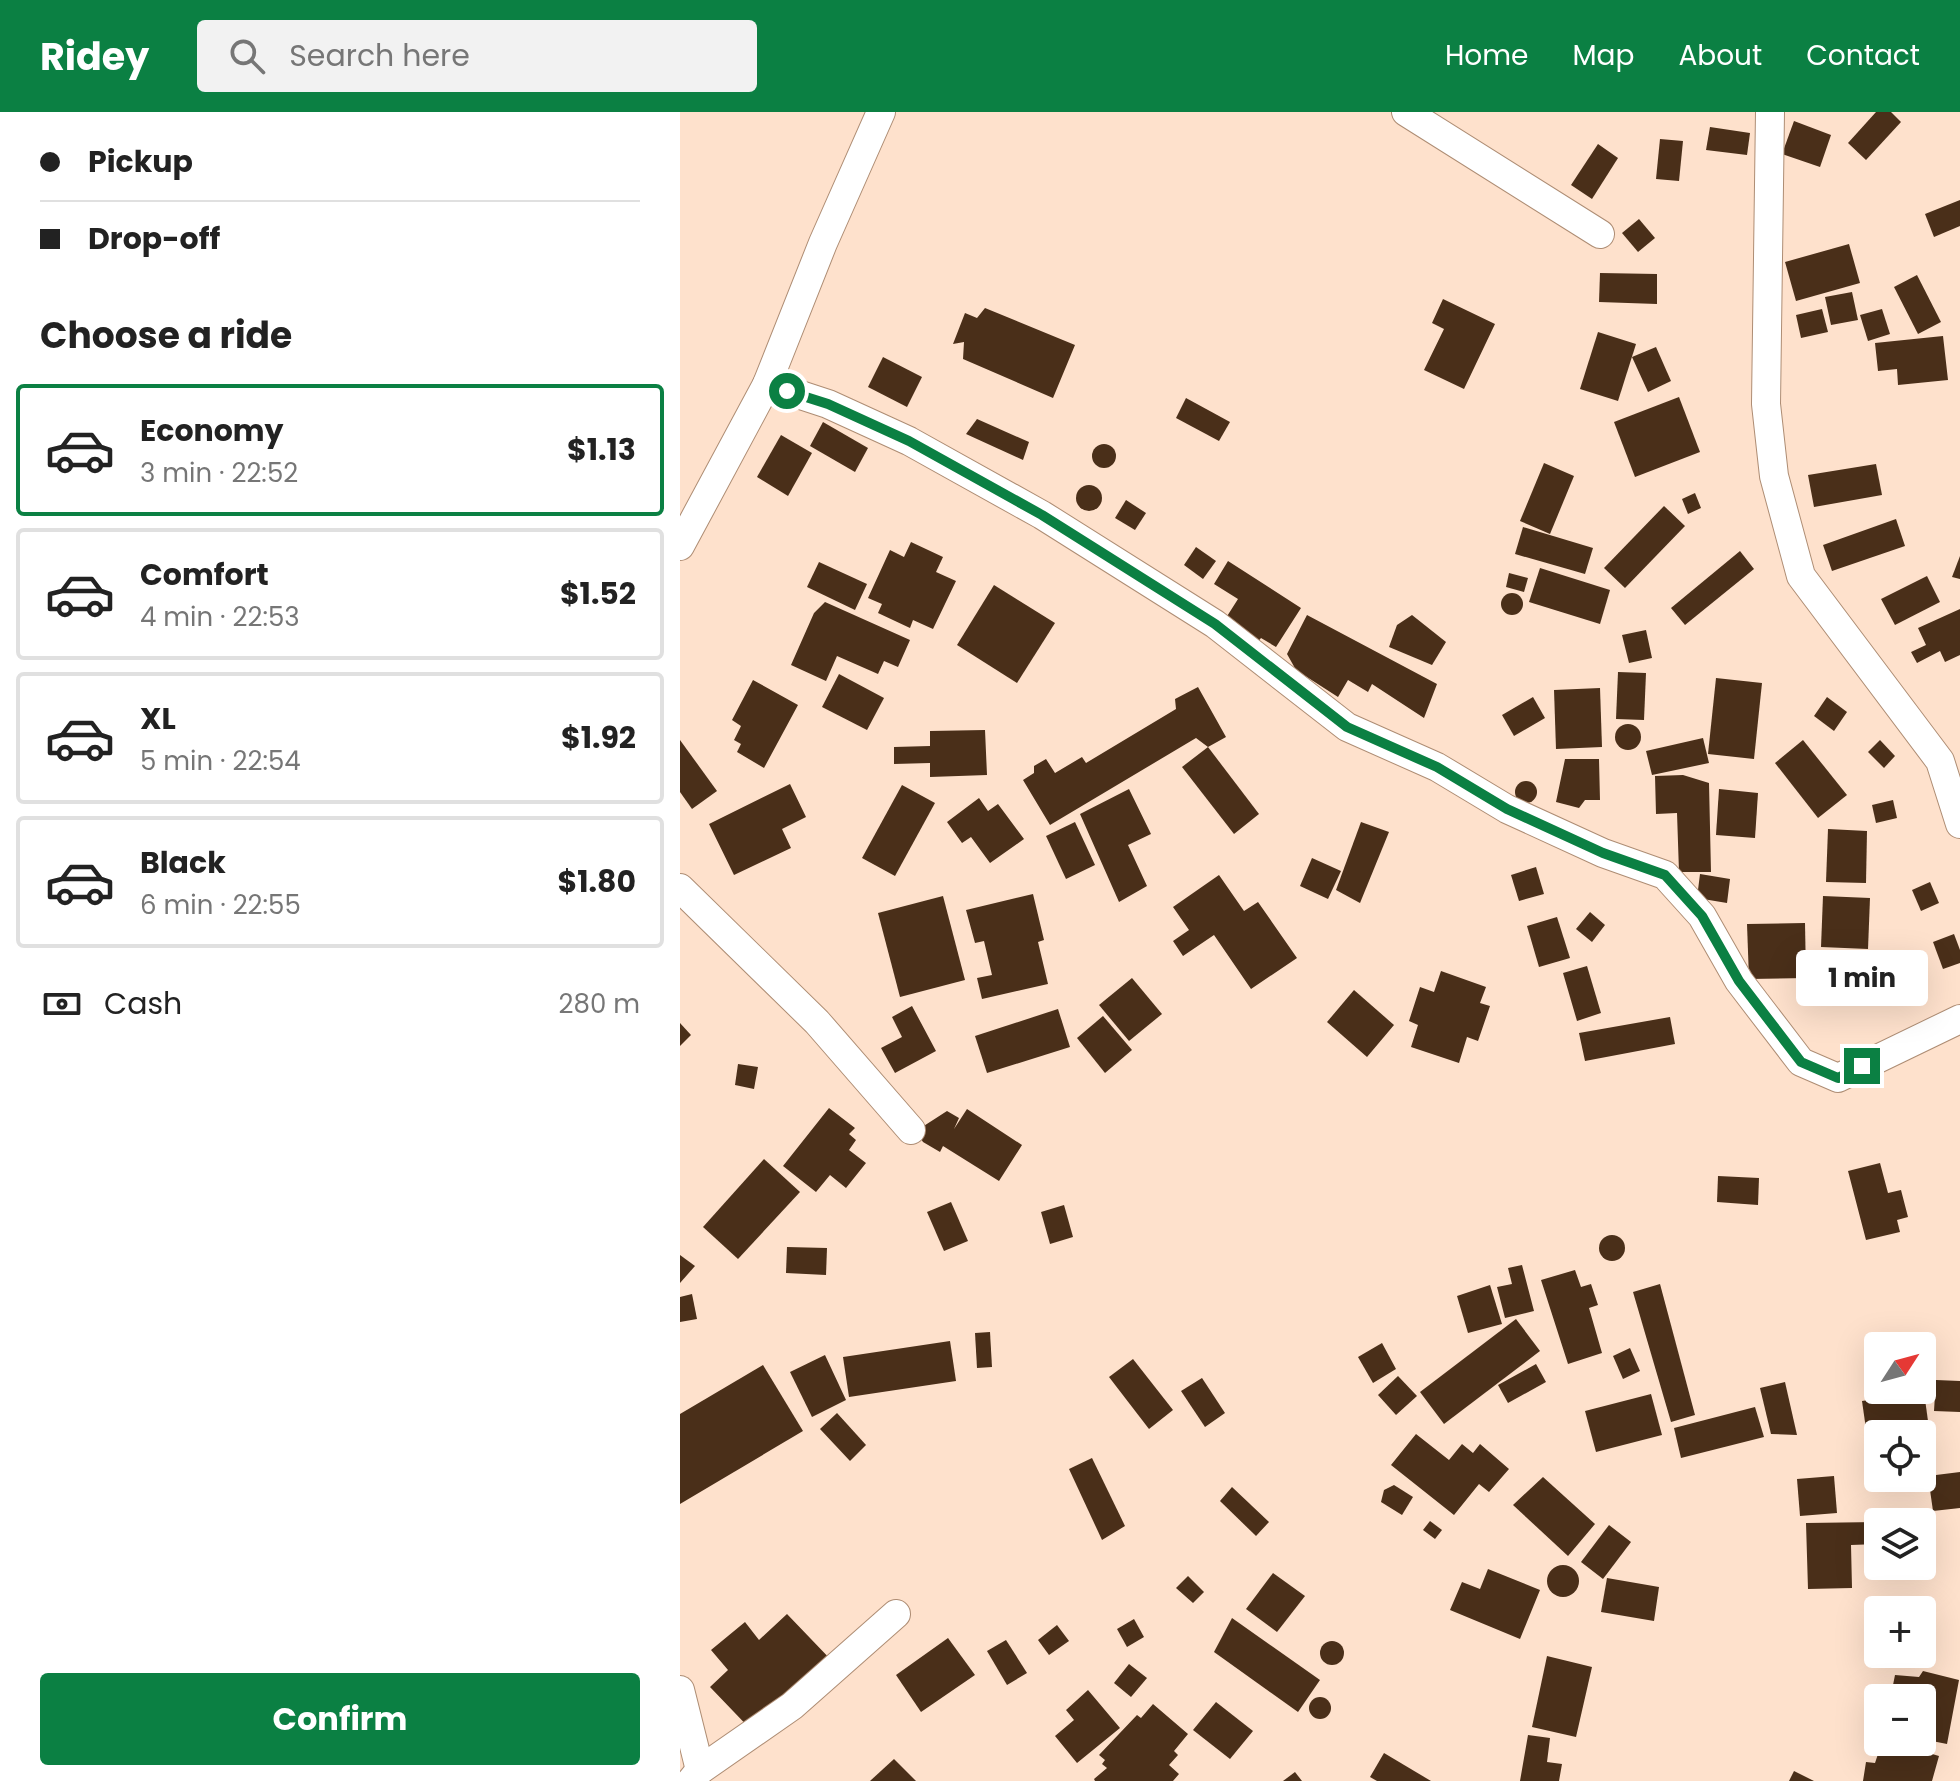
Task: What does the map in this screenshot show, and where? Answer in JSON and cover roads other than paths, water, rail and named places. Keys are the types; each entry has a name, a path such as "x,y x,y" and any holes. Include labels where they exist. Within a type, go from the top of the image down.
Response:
{"street":[{"path":"680,546 767,384 823,243 881,112"},
{"path":"1406,112 1600,234"},
{"path":"1770,112 1766,404 1774,476 1801,576 1940,761 1960,824"},
{"path":"767,384 828,404 909,441 1042,515 1215,624 1347,727 1437,767 1507,809 1603,853 1665,875 1702,916 1739,981 1801,1062 1838,1078 1960,1019"},
{"path":"680,888 817,1022 911,1130"},
{"path":"680,1690 696,1776 792,1706 896,1614"}]}
